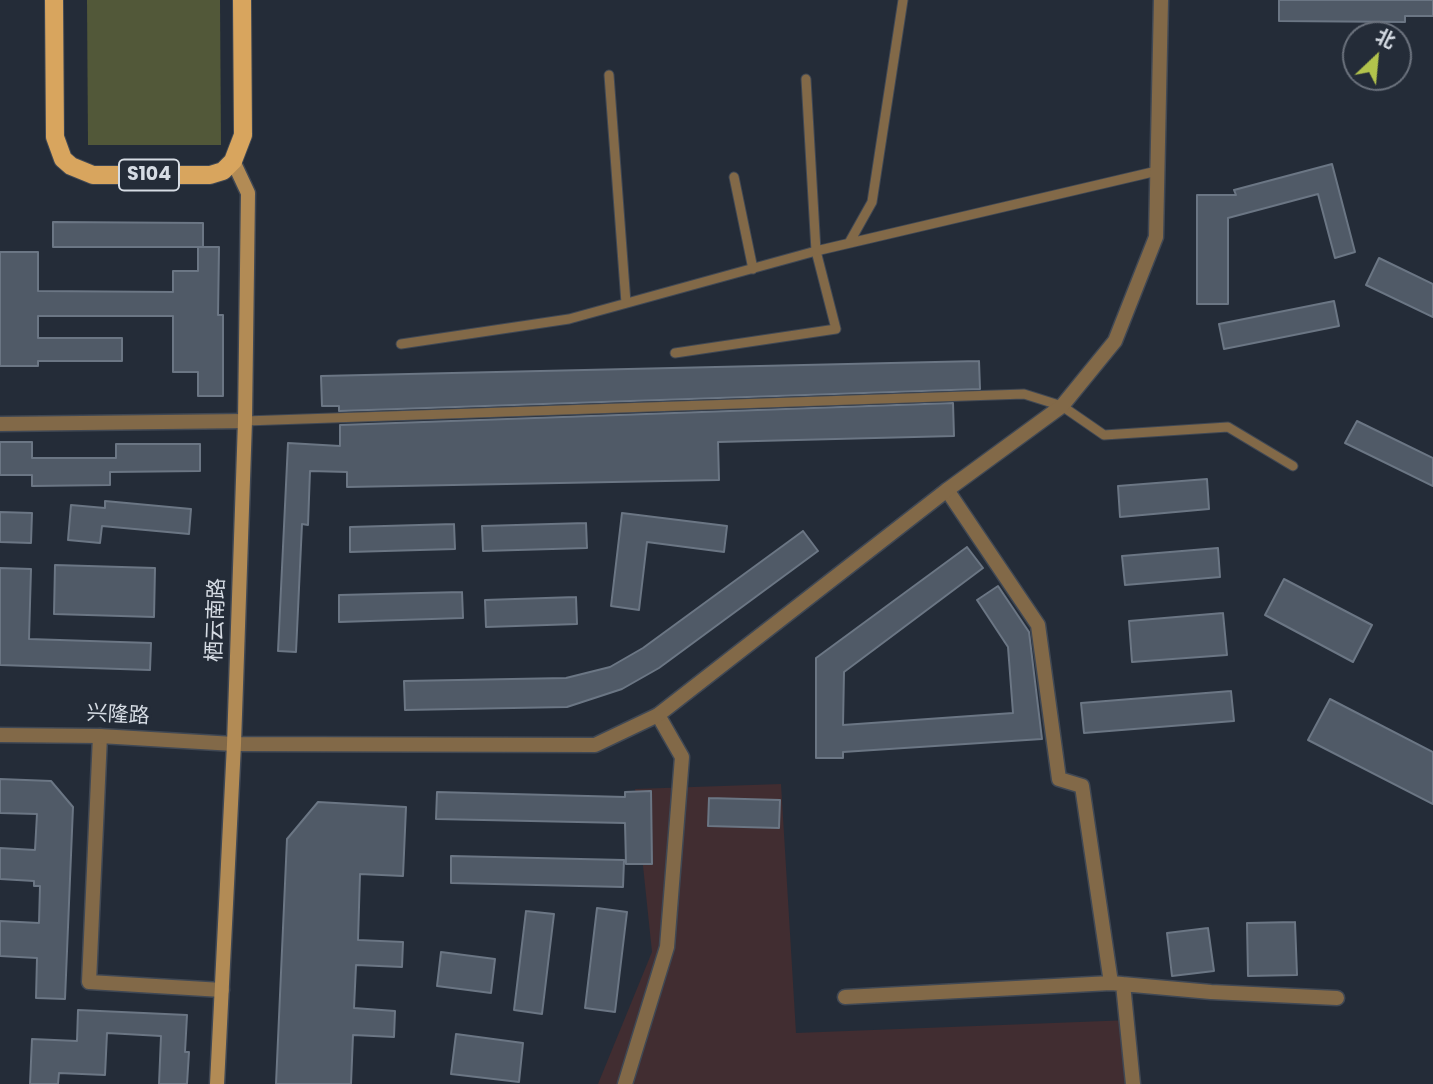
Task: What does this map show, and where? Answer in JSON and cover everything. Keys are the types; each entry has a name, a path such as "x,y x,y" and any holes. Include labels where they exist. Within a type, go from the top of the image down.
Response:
{"main road":[{"name":"S104","path":"54,0 55,137 63,159 71,166 93,175 210,175 223,171 233,161"},
{"path":"233,161 243,135 243,0"},
{"name":"栖云南路","path":"217,1084 234,744 245,421 248,193 233,161"}],"street":[{"name":"兴隆路","path":"0,735 100,736 234,744 595,745 658,715 947,490 1062,406 1115,341 1156,237 1161,0"},
{"path":"0,424 245,421"},
{"path":"947,490 1038,625 1059,779 1082,786 1133,1084"},
{"path":"625,1084 667,947 682,757 658,715"},
{"path":"100,736 89,982 222,990"},
{"path":"845,997 1117,983 1210,992 1337,998"}],"lane":[{"path":"849,243 872,202 903,0"},
{"path":"609,75 626,303"},
{"path":"675,353 836,329 816,251 806,79"},
{"path":"401,344 569,319 816,251 1157,171"},
{"path":"734,177 753,269"},
{"path":"245,421 1024,394 1062,406 1104,435 1228,427 1293,466"}],"shaded area":[{"path":"781,784 796,1033 1131,1020 1137,1084 598,1084 652,952 635,789"}],"green space":[{"path":"87,0 220,0 221,145 88,145"}],"building":[{"path":"1279,0 1433,0 1433,16 1405,16 1405,21 1279,21"},
{"path":"1332,164 1355,252 1335,258 1318,194 1228,218 1228,304 1197,304 1197,195 1236,195 1234,190"},
{"path":"53,222 203,223 203,247 53,247"},
{"path":"198,247 219,247 218,315 223,315 223,396 198,396 198,372 173,372 173,316 38,316 38,338 122,338 122,361 38,361 38,366 0,366 0,252 38,252 38,291 173,292 173,271 198,271"},
{"path":"1379,258 1433,284 1433,317 1366,285"},
{"path":"1334,301 1339,326 1224,349 1219,324"},
{"path":"979,361 980,389 339,411 339,406 322,406 321,376"},
{"path":"953,403 954,436 718,442 719,480 347,487 347,472 310,471 308,525 302,524 296,652 278,651 288,443 340,446 340,425"},
{"path":"1357,421 1433,458 1433,486 1345,443"},
{"path":"0,442 32,442 32,458 116,458 116,444 200,444 200,471 110,472 110,485 32,486 32,475 0,475"},
{"path":"1207,479 1209,509 1120,517 1118,486"},
{"path":"105,501 191,509 189,534 102,526 100,543 68,540 71,505 105,508"},
{"path":"0,512 32,513 31,543 0,542"},
{"path":"622,513 727,526 724,552 647,542 639,610 611,606"},
{"path":"586,523 587,548 483,551 482,526"},
{"path":"454,524 455,549 350,552 350,527"},
{"path":"803,531 818,551 659,668 622,689 567,707 405,710 404,681 566,678 610,667 643,648"},
{"path":"967,547 983,568 844,672 843,725 1013,713 1008,647 977,600 998,586 1029,632 1042,739 843,752 843,758 816,758 816,658"},
{"path":"1218,548 1220,577 1125,585 1122,556"},
{"path":"55,565 155,568 154,617 54,614"},
{"path":"0,568 31,569 29,639 151,643 150,670 0,665"},
{"path":"1284,579 1372,625 1353,662 1265,615"},
{"path":"462,592 463,618 339,622 339,595"},
{"path":"576,597 577,624 486,627 485,600"},
{"path":"1223,613 1227,655 1132,662 1129,621"},
{"path":"1231,691 1234,721 1084,733 1081,703"},
{"path":"1330,699 1433,752 1433,804 1308,740"},
{"path":"0,779 51,781 73,807 65,999 36,998 37,958 0,956 0,921 39,923 40,886 34,886 34,881 0,879 0,848 35,850 37,814 0,813"},
{"path":"651,791 652,864 626,864 625,823 436,819 437,792 625,797 625,792"},
{"path":"709,798 780,800 779,828 708,826"},
{"path":"318,802 406,807 403,876 360,874 358,940 403,942 402,967 356,965 354,1008 395,1011 394,1037 353,1035 351,1084 276,1084 287,839"},
{"path":"451,856 624,860 623,887 451,883"},
{"path":"597,908 627,912 615,1012 585,1008"},
{"path":"526,911 554,914 542,1014 514,1010"},
{"path":"1295,922 1297,975 1248,976 1247,923"},
{"path":"1208,928 1214,971 1172,976 1167,933"},
{"path":"441,952 495,959 491,993 437,986"},
{"path":"78,1010 187,1015 187,1084 159,1084 161,1036 107,1033 105,1075 59,1073 58,1084 30,1084 32,1039 77,1041"},
{"path":"456,1034 523,1043 519,1082 451,1074"}]}
